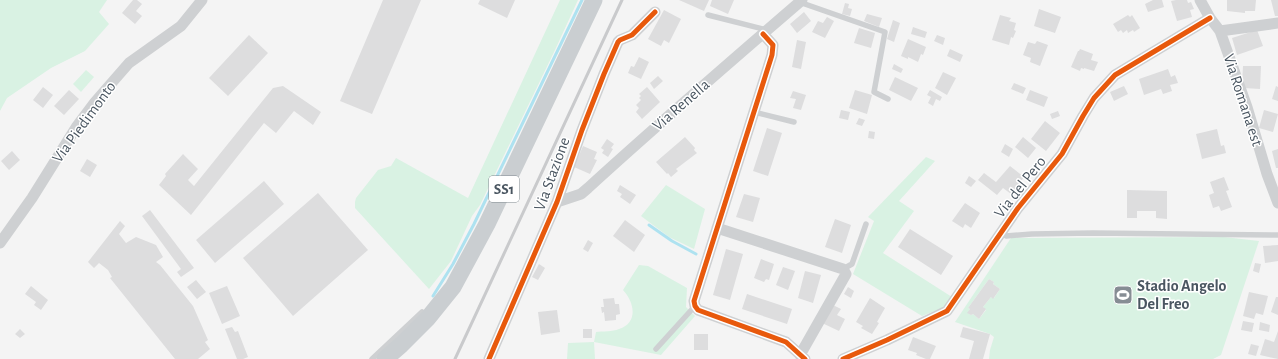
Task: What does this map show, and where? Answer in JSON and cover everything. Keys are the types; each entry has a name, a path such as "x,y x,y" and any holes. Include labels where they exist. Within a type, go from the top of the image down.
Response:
{"main road":[{"name":"SS1","path":"385,359 428,318 453,288 487,224 594,0"}],"street":[{"name":"Via Piedimonto","path":"0,243 32,198 94,102 129,63 181,26 202,0"},
{"name":"Via Romana est","path":"1200,0 1210,18 1220,31 1278,203"},
{"name":"Via Renella","path":"557,202 581,194 679,106 801,1"},
{"name":"Via Stazione","path":"489,359 557,202 582,130 618,42 632,35 655,12"},
{"name":"Via del Pero","path":"843,359 947,311 1018,208 1062,154 1094,98 1115,75 1210,18"},
{"path":"1220,31 1278,23"},
{"path":"716,228 843,269 846,274 803,357 786,342 698,310 694,306 694,301 716,228 773,50 773,45 765,32"}],"lane":[{"path":"801,1 885,32 874,92 888,99"},
{"path":"708,15 765,32"},
{"path":"754,112 794,122"},
{"path":"843,269 852,264 866,224"},
{"path":"1001,234 1006,236 1093,233 1278,235"},
{"path":"656,349 694,306"},
{"path":"372,359 422,312"}],"green space":[{"path":"0,0 107,0 99,12 109,24 85,51 51,68 7,98 0,111"},
{"path":"560,0 578,0 480,205 472,216 451,261 429,289 355,208 356,198 378,170 391,166 396,158 468,198"},
{"path":"86,70 94,77 81,92 73,84"},
{"path":"926,157 935,161 899,201 914,211 883,253 952,297 945,307 922,316 853,274 874,221 868,217"},
{"path":"666,185 705,209 694,249 669,237 641,216"},
{"path":"1224,237 1259,241 1221,355 1213,359 989,359 994,337 990,334 955,322 1011,238","holes":["989,279 994,282 993,284 1000,289 994,298 991,297 983,307 986,310 979,319 973,314 971,315 968,313 970,309 968,308"]},
{"path":"639,265 648,266 687,288 686,307 695,316 661,355 594,342 596,332 616,330 625,326 632,317 632,306 623,290"},
{"path":"594,342 595,359 567,359 568,343"}],"building":[{"path":"133,0 137,0 142,4 136,11 142,16 135,24 122,13"},
{"path":"383,0 421,0 372,114 340,101"},
{"path":"480,0 515,0 507,18 478,4"},
{"path":"679,0 709,0 704,11"},
{"path":"712,0 734,0 728,14 710,6"},
{"path":"1153,0 1162,0 1164,7 1148,12 1145,4"},
{"path":"1187,0 1188,3 1191,2 1194,9 1190,10 1192,17 1177,21 1171,1"},
{"path":"1227,0 1256,0 1255,11 1245,11 1245,13 1227,11"},
{"path":"1271,0 1278,0 1278,16 1275,16"},
{"path":"845,3 849,4 848,8 852,9 850,16 842,14"},
{"path":"1039,9 1061,17 1055,33 1034,26"},
{"path":"664,10 681,19 669,43 664,40 661,46 648,39"},
{"path":"804,12 811,21 797,33 790,24"},
{"path":"867,14 882,18 879,27 864,21"},
{"path":"1000,15 1011,18 1009,21 1016,23 1014,30 1016,31 1013,38 1011,37 1009,45 992,40"},
{"path":"1128,15 1130,17 1132,15 1140,28 1134,32 1133,30 1128,33 1127,30 1123,33 1121,30 1118,32 1113,24"},
{"path":"827,17 834,21 825,38 812,32 818,21 823,23"},
{"path":"893,20 900,23 894,42 887,39"},
{"path":"913,27 927,32 925,38 911,34"},
{"path":"859,28 875,33 871,48 854,43"},
{"path":"1257,30 1263,46 1237,55 1232,38"},
{"path":"249,35 268,53 228,96 209,78"},
{"path":"937,35 945,38 943,45 934,41"},
{"path":"908,39 926,47 918,62 908,57 908,59 901,56"},
{"path":"797,40 806,42 801,69 792,67"},
{"path":"1037,41 1048,45 1040,66 1030,62 1031,58 1023,55 1028,42 1035,44"},
{"path":"950,49 963,55 960,62 947,56"},
{"path":"1080,49 1093,54 1091,60 1098,62 1094,71 1081,68 1080,71 1071,67"},
{"path":"639,57 649,62 641,79 628,73 631,66 634,67"},
{"path":"894,64 903,69 901,73 892,69"},
{"path":"1243,66 1261,66 1260,89 1244,88 1242,85"},
{"path":"1168,69 1171,77 1175,75 1178,83 1170,85 1172,91 1163,94 1161,89 1144,95 1139,79"},
{"path":"943,72 956,78 947,95 935,88"},
{"path":"658,76 663,81 654,89 650,83"},
{"path":"895,77 918,88 911,101 889,90"},
{"path":"1014,83 1026,88 1023,94 1011,89"},
{"path":"283,86 321,112 313,125 294,111 276,133 264,123 191,215 159,185 166,176 165,174 183,154 198,169 188,180 194,186 273,88"},
{"path":"1124,86 1128,94 1114,101 1110,92"},
{"path":"1276,86 1278,87 1278,101 1272,99"},
{"path":"43,87 53,95 43,108 33,100"},
{"path":"647,87 660,102 642,119 636,112 639,108 636,105 641,100 639,98 641,96 639,94"},
{"path":"69,90 79,99 64,115 54,106"},
{"path":"855,90 872,95 867,114 849,108"},
{"path":"930,90 942,97 940,101 936,99 933,106 928,103 931,97 927,95"},
{"path":"1030,90 1048,97 1044,107 1026,100"},
{"path":"793,91 806,95 801,110 793,108 796,99 790,98"},
{"path":"841,110 850,112 848,120 839,118"},
{"path":"1264,110 1278,114 1273,132 1259,128"},
{"path":"1058,111 1060,116 1052,119 1050,114"},
{"path":"859,118 865,120 862,126 856,124"},
{"path":"1045,121 1060,133 1046,151 1031,139"},
{"path":"767,128 782,133 768,176 753,171"},
{"path":"1217,129 1221,146 1224,145 1226,153 1202,159 1196,134"},
{"path":"869,131 875,132 874,139 868,138"},
{"path":"685,137 695,148 694,150 697,153 676,169 678,171 671,177 656,162"},
{"path":"1023,137 1036,148 1028,158 1015,147"},
{"path":"607,139 614,144 608,157 602,153 604,150 601,148"},
{"path":"1005,144 1013,149 1009,157 1001,152"},
{"path":"583,146 597,152 594,159 597,160 590,174 574,167"},
{"path":"1278,149 1278,168 1276,168 1272,151"},
{"path":"12,151 20,160 9,170 1,161"},
{"path":"87,159 97,165 90,177 80,171"},
{"path":"1010,166 1024,177 1011,194 1003,188 997,195 978,180 984,173 996,182"},
{"path":"969,176 976,181 971,187 965,183"},
{"path":"1224,177 1229,190 1226,191 1232,207 1221,211 1219,206 1213,208 1209,195 1214,193 1210,182"},
{"path":"264,181 284,204 215,263 196,240"},
{"path":"620,185 636,195 630,204 620,197 622,194 617,191"},
{"path":"1127,190 1167,191 1167,219 1156,218 1156,211 1137,211 1137,218 1127,218"},
{"path":"318,193 368,250 293,316 243,258"},
{"path":"744,194 760,198 753,222 736,217"},
{"path":"965,203 980,213 971,228 965,224 963,228 952,221"},
{"path":"150,210 194,268 181,277 177,272 181,269 142,216"},
{"path":"835,219 851,225 842,253 825,247"},
{"path":"625,220 645,235 634,252 613,236"},
{"path":"120,221 125,226 119,234 126,243 136,237 156,245 163,257 156,262 193,306 208,340 205,342 210,349 198,359 175,359 110,278 112,277 108,270 99,263 94,268 88,262"},
{"path":"910,229 953,256 941,275 898,247"},
{"path":"588,240 593,243 588,252 583,249"},
{"path":"1278,245 1278,261 1265,263 1263,246"},
{"path":"726,249 743,254 730,300 713,295"},
{"path":"761,259 774,264 769,280 766,279 764,282 754,278"},
{"path":"1255,263 1261,264 1259,273 1253,271"},
{"path":"539,264 545,268 538,280 532,277"},
{"path":"783,267 795,271 788,290 776,285"},
{"path":"805,271 821,275 813,303 798,298"},
{"path":"989,279 1000,289 993,299 991,297 983,307 986,309 979,319 973,314 971,315 967,313 970,309 968,308"},
{"path":"196,280 206,292 197,299 187,287"},
{"path":"31,286 48,300 41,310 34,305 36,302 25,294"},
{"path":"227,286 240,316 222,324 209,293"},
{"path":"848,287 854,291 851,298 844,294"},
{"path":"1249,292 1268,296 1263,315 1256,313 1254,319 1243,316"},
{"path":"747,294 792,309 787,324 742,309"},
{"path":"1276,297 1278,297 1278,315 1271,312"},
{"path":"614,298 615,304 619,304 620,314 616,315 616,320 605,321 604,312 602,313 601,307 604,307 603,299"},
{"path":"870,298 885,308 877,322 879,323 872,334 861,328 863,326 856,322"},
{"path":"831,304 841,309 837,315 845,319 839,331 822,323"},
{"path":"557,310 560,332 541,335 538,312"},
{"path":"1243,321 1254,323 1252,332 1241,330"},
{"path":"1260,322 1270,325 1269,332 1259,330"},
{"path":"232,327 235,332 238,331 248,357 237,359 225,329"},
{"path":"963,327 990,334 983,359 969,359 974,341 960,337"},
{"path":"20,329 25,334 20,338 15,334"},
{"path":"583,329 592,329 592,338 583,338"},
{"path":"1278,331 1278,359 1260,355 1265,339 1274,342"},
{"path":"694,334 708,334 708,350 694,350"},
{"path":"913,337 936,346 930,359 916,355 917,353 908,350"},
{"path":"1251,344 1259,346 1256,356 1248,354"}],"waterway":[{"path":"433,296 453,264 474,224 582,0"},
{"path":"649,225 672,241 696,254"}],"railway":[{"path":"455,359 622,0"}],"cycle path":[{"path":"489,359 557,202 582,130 618,42 632,35 655,12"},
{"path":"843,359 947,311 1018,208 1062,154 1094,98 1115,75 1210,18"},
{"path":"763,34 773,45 772,55 694,301 698,310 786,342 805,359"}],"place":[{"name":"Stadio Angelo Del Freo","path":"1123,295"}]}
